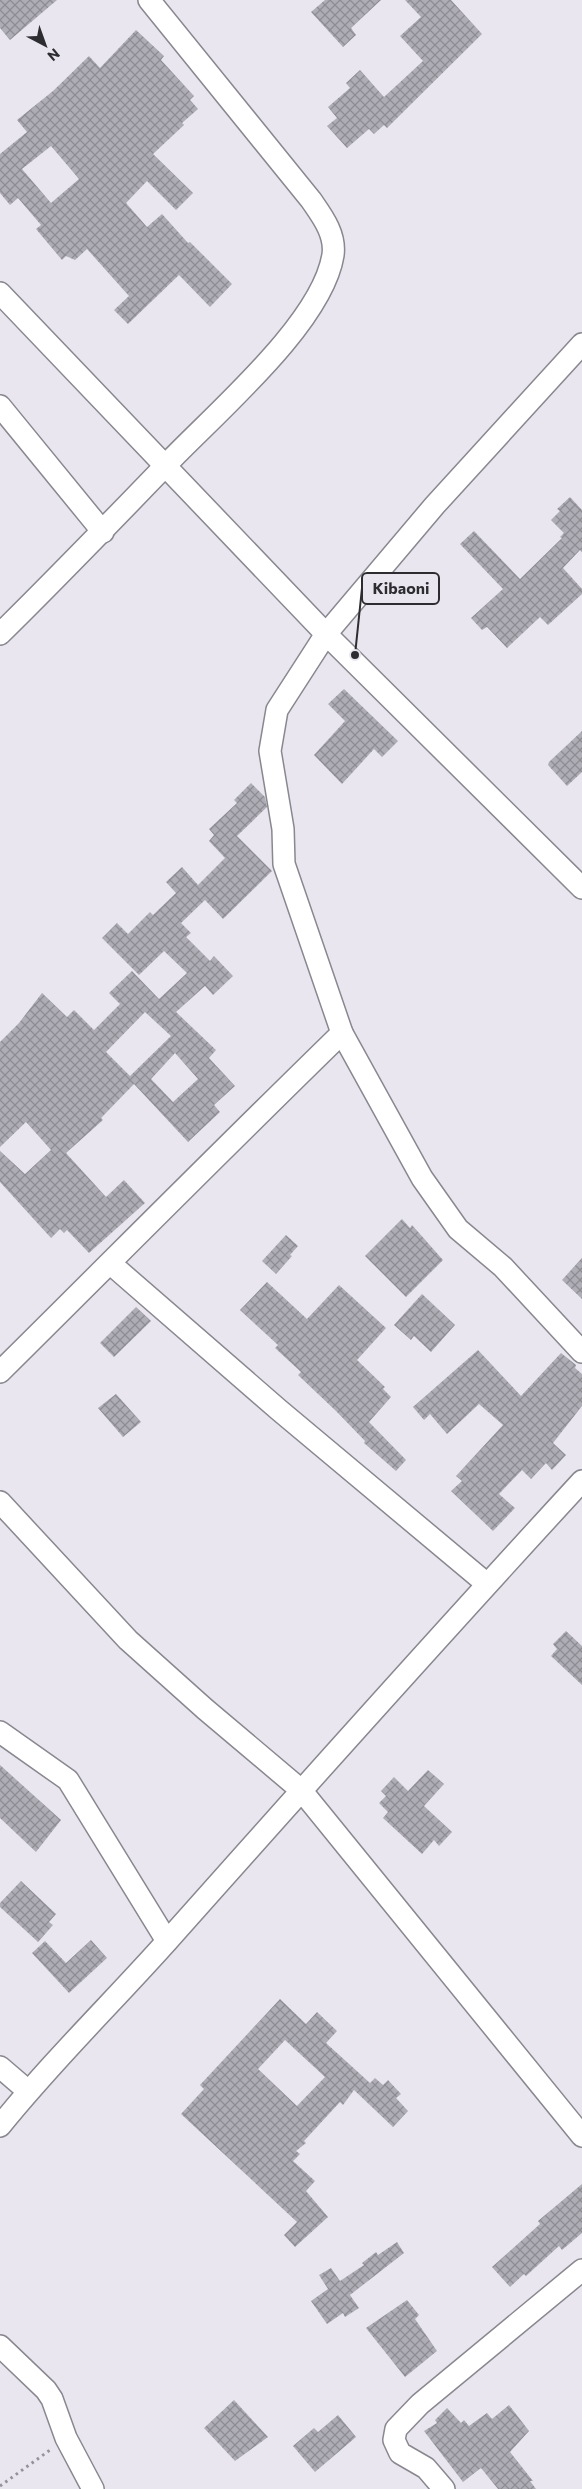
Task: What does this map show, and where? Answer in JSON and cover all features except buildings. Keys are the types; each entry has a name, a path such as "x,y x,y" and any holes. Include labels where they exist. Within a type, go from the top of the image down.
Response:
{"street":[{"path":"0,634 103,532 279,350 305,316 326,279 333,254 333,244 329,228 311,200 149,0"},
{"path":"0,293 164,467 326,634 582,888"},
{"path":"582,344 435,505 326,634 277,710 270,751 283,829 284,864 342,1033 422,1178 458,1230 503,1267 582,1352"},
{"path":"0,406 103,532"},
{"path":"0,1372 111,1264 183,1188 342,1033"},
{"path":"111,1264 279,1410 487,1584"},
{"path":"0,2126 28,2091 167,1941 301,1790 582,1481"},
{"path":"0,1502 128,1640 205,1709 301,1790 582,2136"},
{"path":"0,1732 68,1780 167,1941"},
{"path":"0,2067 28,2091"},
{"path":"444,2489 426,2468 400,2453 394,2440 396,2429 420,2404 582,2270"},
{"path":"0,2346 46,2390 52,2399 66,2438 94,2489"}],"path":[{"path":"0,2486 66,2438"}],"place":[{"name":"Kibaoni","path":"355,655"}]}
